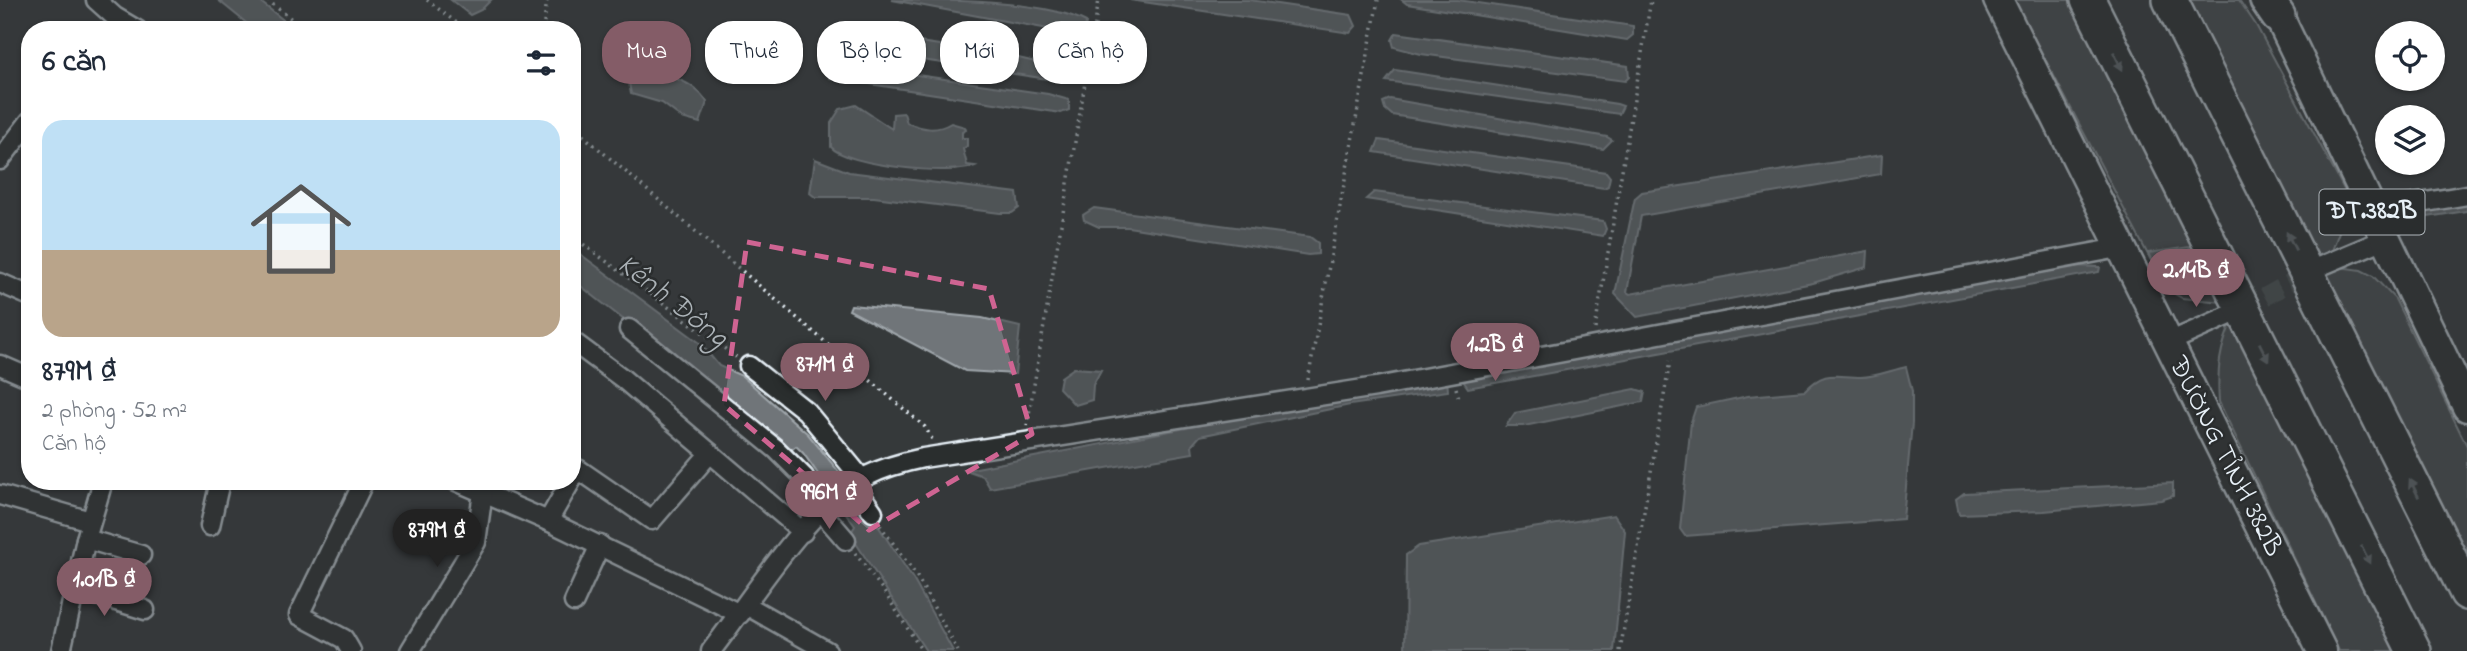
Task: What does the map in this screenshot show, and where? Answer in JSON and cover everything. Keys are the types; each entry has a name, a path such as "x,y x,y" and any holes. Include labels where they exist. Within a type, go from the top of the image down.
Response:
{"highway":[{"path":"2088,0 2414,651"},
{"path":"2170,0 2467,593"}],"main road":[{"name":"ĐƯỜNG TỈNH 382B","path":"1998,0 2119,248 2322,651"},
{"name":"ĐT.382B","path":"2272,5 2467,407"}],"street":[{"path":"96,0 108,21"},
{"path":"0,160 21,133"},
{"path":"2372,211 2467,195"},
{"path":"2316,268 2385,239"},
{"path":"711,651 821,510 858,481 891,466 939,455 1305,398 2119,248"},
{"path":"0,283 21,292"},
{"path":"2167,343 2241,310"},
{"path":"629,329 776,449 804,477 821,510 846,540"},
{"path":"581,348 622,379 803,533"},
{"path":"0,365 21,374"},
{"path":"749,366 806,411 858,481 873,512"},
{"path":"581,479 652,520 710,453"},
{"path":"61,651 90,522 100,490"},
{"path":"210,526 218,490"},
{"path":"351,651 344,639 299,615 360,490"},
{"path":"478,490 827,651"},
{"path":"548,521 564,490"},
{"path":"410,651 476,542 483,492"},
{"path":"0,495 90,522 141,555"},
{"path":"573,601 600,545"},
{"path":"74,588 145,610"}],"path":[{"path":"267,0 294,21"},
{"path":"427,0 454,21"},
{"path":"544,21 547,0"},
{"path":"1025,442 1099,0"},
{"path":"1305,398 1378,0"},
{"path":"1599,344 1595,335 1596,319 1651,0"},
{"path":"581,135 925,427 939,455"},
{"path":"581,243 749,366"},
{"path":"1620,651 1670,360"},
{"path":"873,512 916,575 958,651"},
{"path":"846,540 883,590 922,651"}],"highlighted area":[{"path":"747,242 989,289 1032,434 869,530 724,405"}],"shaded area":[{"path":"218,0 258,0 285,21 244,21"},
{"path":"451,0 491,0 481,10 470,15"},
{"path":"892,0 1020,5 1045,9 1083,21 1033,21 1033,26 1019,24 1019,21 1005,21"},
{"path":"1130,0 1250,0 1351,15 1356,26 1350,33"},
{"path":"1402,0 1458,0 1633,26 1633,35 1627,40 1407,4"},
{"path":"2014,0 2085,0 2223,302 2182,298 2166,289"},
{"path":"2181,0 2239,0 2256,25 2346,193 2343,221 2330,256 2313,263"},
{"path":"1396,33 1628,66 1629,77 1625,81 1421,54 1394,47 1392,40"},
{"path":"926,43 940,45 940,63 926,61"},
{"path":"1019,58 1033,61 1033,77 1019,75"},
{"path":"1395,70 1623,106 1619,114 1386,81"},
{"path":"926,76 940,78 940,84 979,84 1048,94 1069,100 1069,110 1061,113 870,84 926,84"},
{"path":"629,84 688,84 707,102 700,123 682,118 662,103 631,94"},
{"path":"1390,99 1612,140 1603,149 1392,115 1385,109 1383,102"},
{"path":"856,105 892,129 893,114 904,113 907,123 919,127 935,129 951,123 965,127 962,138 967,138 967,146 963,149 967,165 975,166 945,170 900,167 841,154 831,147 831,123 840,109"},
{"path":"1379,140 1606,172 1610,177 1608,186 1604,188 1374,152"},
{"path":"1882,155 1881,174 1641,216 1627,292 1630,294 1868,251 1867,267 1813,283 1637,317 1615,294 1635,198 1642,192"},
{"path":"815,159 849,172 1017,193 1019,208 1012,213 1000,213 874,197 815,197 810,193"},
{"path":"1374,192 1603,221 1606,229 1603,236 1366,199"},
{"path":"2467,203 2467,211 2402,221 2399,217 2400,214"},
{"path":"1094,208 1310,237 1318,243 1318,254 1308,255 1128,227 1099,227 1084,220 1083,215"},
{"path":"2189,247 2194,259 2153,263 2148,253"},
{"path":"581,255 700,343 719,366 742,376 808,434 858,495 913,579 953,651 926,651 850,534 855,526 803,453 796,446 790,451 581,286"},
{"path":"2073,266 2100,267 2099,272 1468,388 1464,382 1468,376 1837,305"},
{"path":"2339,267 2361,270 2373,276 2395,299 2467,446 2467,570 2318,272"},
{"path":"851,305 982,318 1020,327 1015,374 965,371 849,310"},
{"path":"2233,319 2412,651 2339,651 2219,402 2220,360"},
{"path":"1906,367 1912,391 1912,423 1903,519 1685,536 1680,529 1691,422 1696,407 1748,396 1805,391 1825,377 1866,377"},
{"path":"1074,368 1101,370 1093,385 1092,400 1075,405 1059,388 1061,377"},
{"path":"1447,378 1448,391 1350,405 1200,436 1192,445 1193,453 990,488 983,476 966,470"},
{"path":"1635,389 1645,392 1643,402 1524,426 1506,426 1515,413"},
{"path":"2173,483 2173,496 2161,500 2044,511 1959,514 1956,499 1964,493"},
{"path":"1614,515 1625,531 1614,651 1405,651 1406,555 1419,546"}],"tunnel":[{"path":"2241,310 2313,270"}],"water label":[{"name":"Kênh Đông","path":"672,302"}]}
